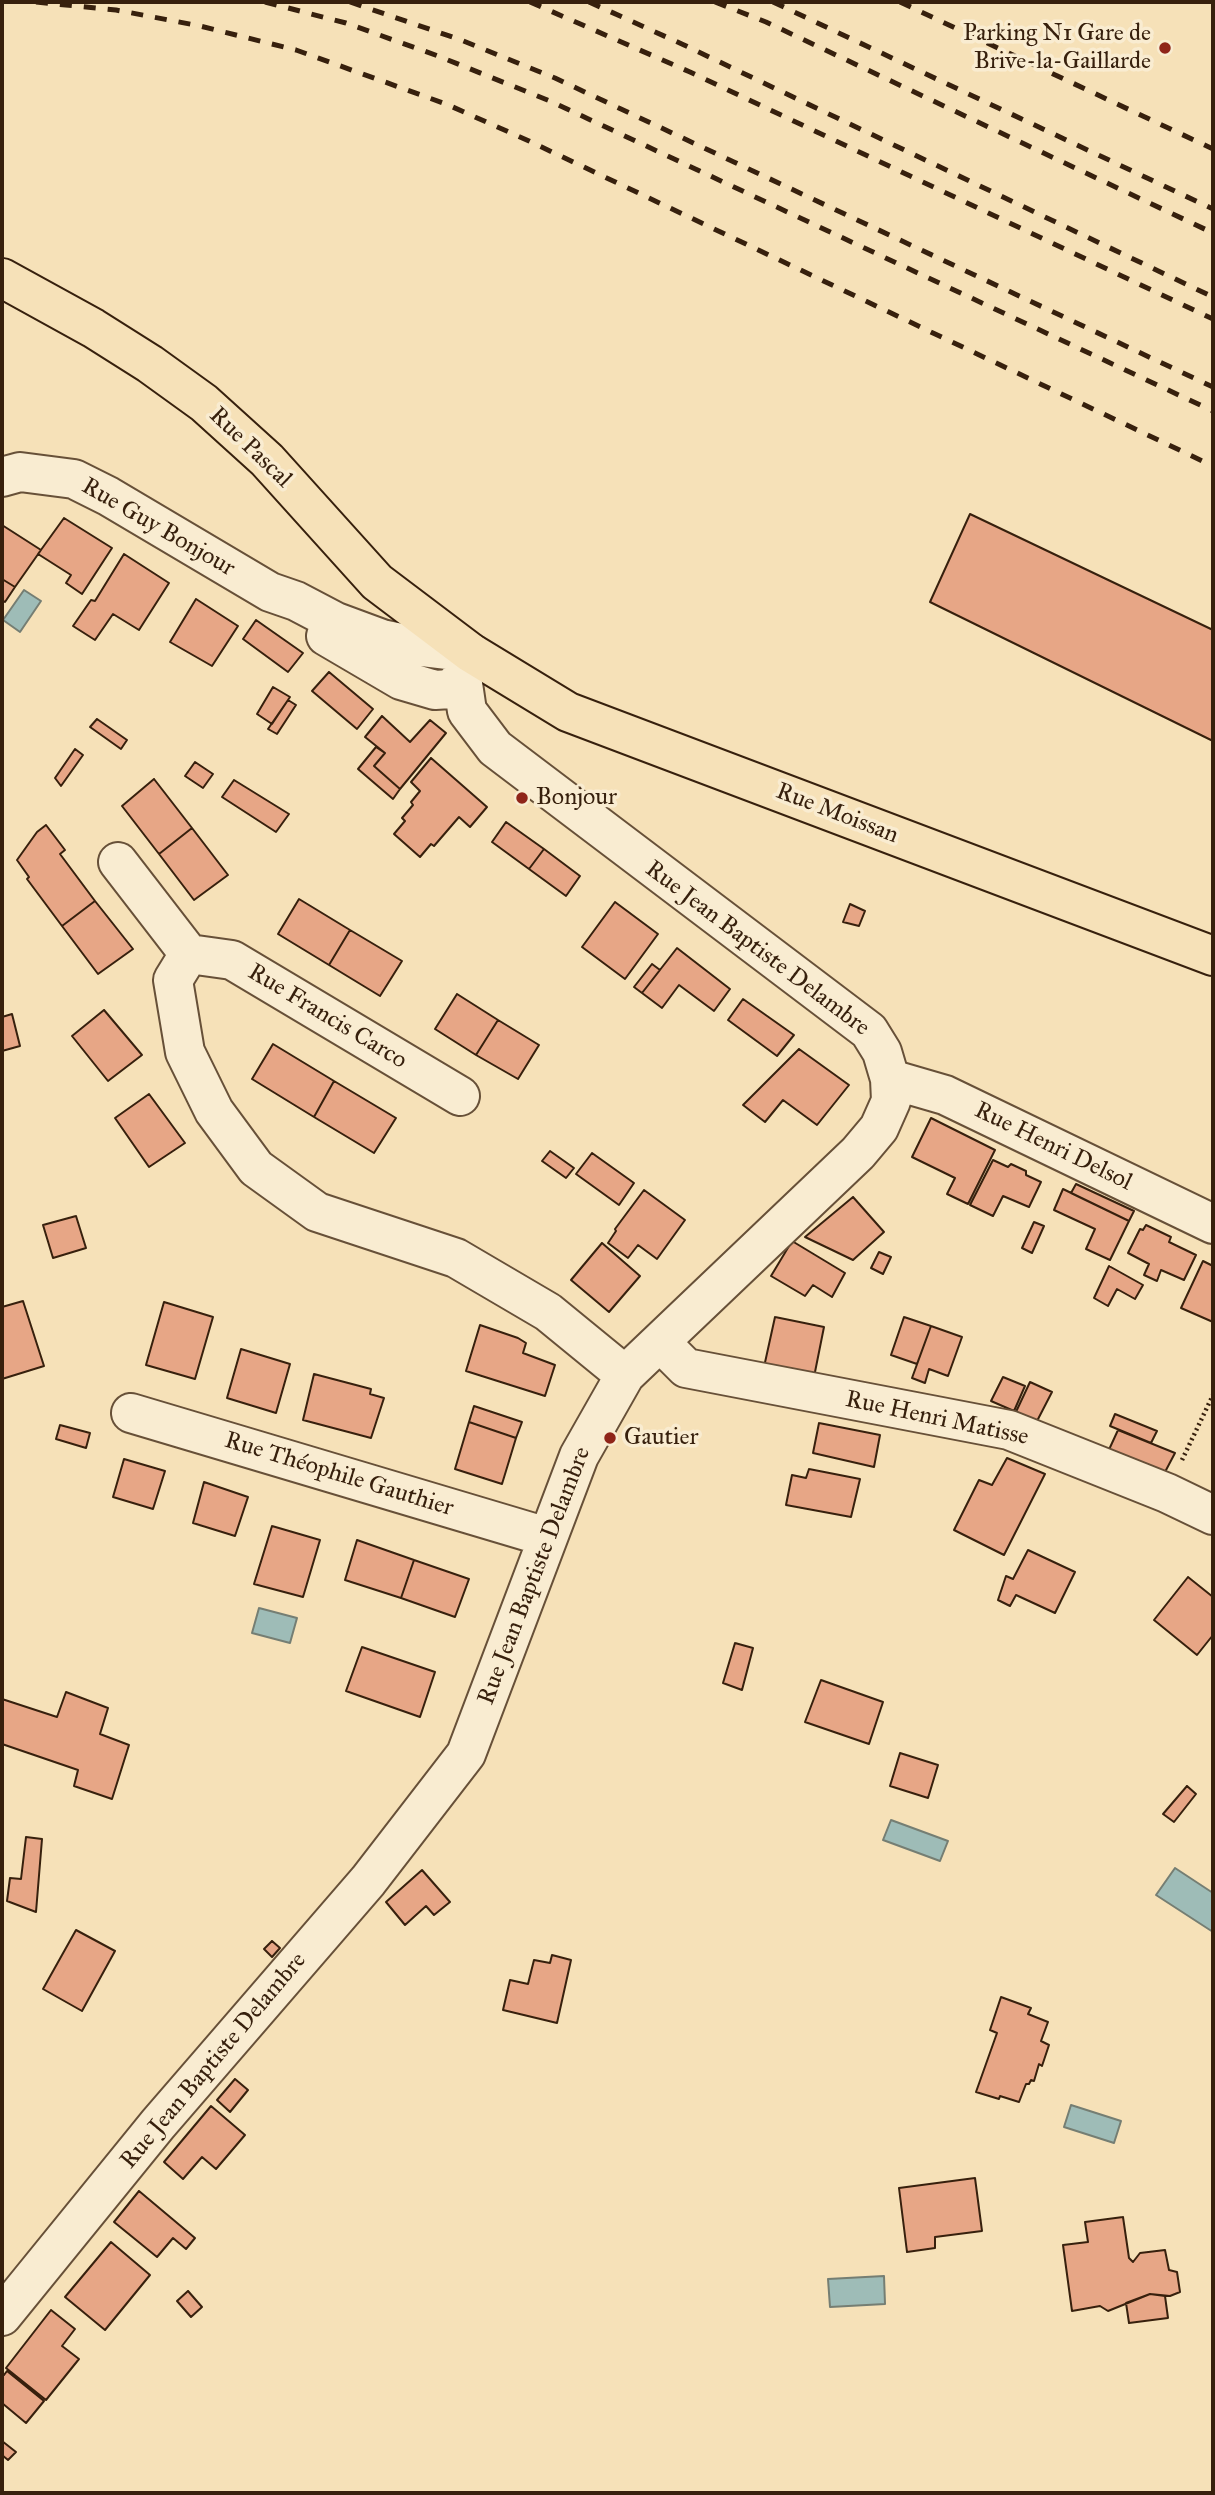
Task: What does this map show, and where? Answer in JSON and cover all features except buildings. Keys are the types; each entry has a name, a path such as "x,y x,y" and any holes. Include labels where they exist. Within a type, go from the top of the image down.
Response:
{"main road":[{"name":"Rue Pascal","path":"2,278 93,328 204,403 267,460 377,582 466,665"},
{"name":"Rue Moissan","path":"466,665 568,712 1213,956"}],"street":[{"name":"Rue Guy Bonjour","path":"2,477 20,472 74,479 108,496 270,592 296,601 336,622 382,639 421,647 466,665"},
{"name":"Rue Jean Baptiste Delambre","path":"8,2300 368,1881 466,1754 579,1456 625,1375 859,1153 879,1128 891,1101 890,1079 882,1052 869,1031 495,748 467,711 466,665"},
{"path":"118,862 189,954 173,980 185,1052 214,1111 256,1168 317,1212 456,1258 548,1312 625,1375"},
{"name":"Rue Francis Carco","path":"189,954 232,960 460,1096"},
{"name":"Rue Henri Delsol","path":"890,1079 945,1096 1213,1224"},
{"name":"Rue Henri Matisse","path":"660,1342 686,1368 1009,1430 1167,1493 1213,1515"},
{"name":"Rue Théophile Gauthier","path":"131,1413 547,1537"}],"path":[{"path":"1167,1493 1213,1395"}],"water":[{"path":"24,590 41,601 20,632 3,620"},
{"path":"259,1608 297,1618 290,1643 252,1633"},
{"path":"891,1820 948,1841 940,1861 883,1840"},
{"path":"1175,1868 1213,1893 1213,1932 1156,1895"},
{"path":"1071,2105 1121,2121 1114,2143 1064,2127"},
{"path":"884,2276 885,2304 830,2307 828,2279"}],"railway":[{"path":"36,2 116,10 200,26 296,50 446,104 1213,466"},
{"path":"265,2 346,23 550,101 1213,411"},
{"path":"350,2 461,40 555,78 1213,387"},
{"path":"530,2 690,72 1213,319"},
{"path":"589,2 1213,297"},
{"path":"715,2 766,22 1213,233"},
{"path":"773,2 1213,209"},
{"path":"900,2 1213,149"}],"place":[{"name":"Parking N1 Gare de Brive-la-Gaillarde","path":"1165,48"},
{"name":"Bonjour","path":"522,798"},
{"name":"Gautier","path":"610,1438"}]}
